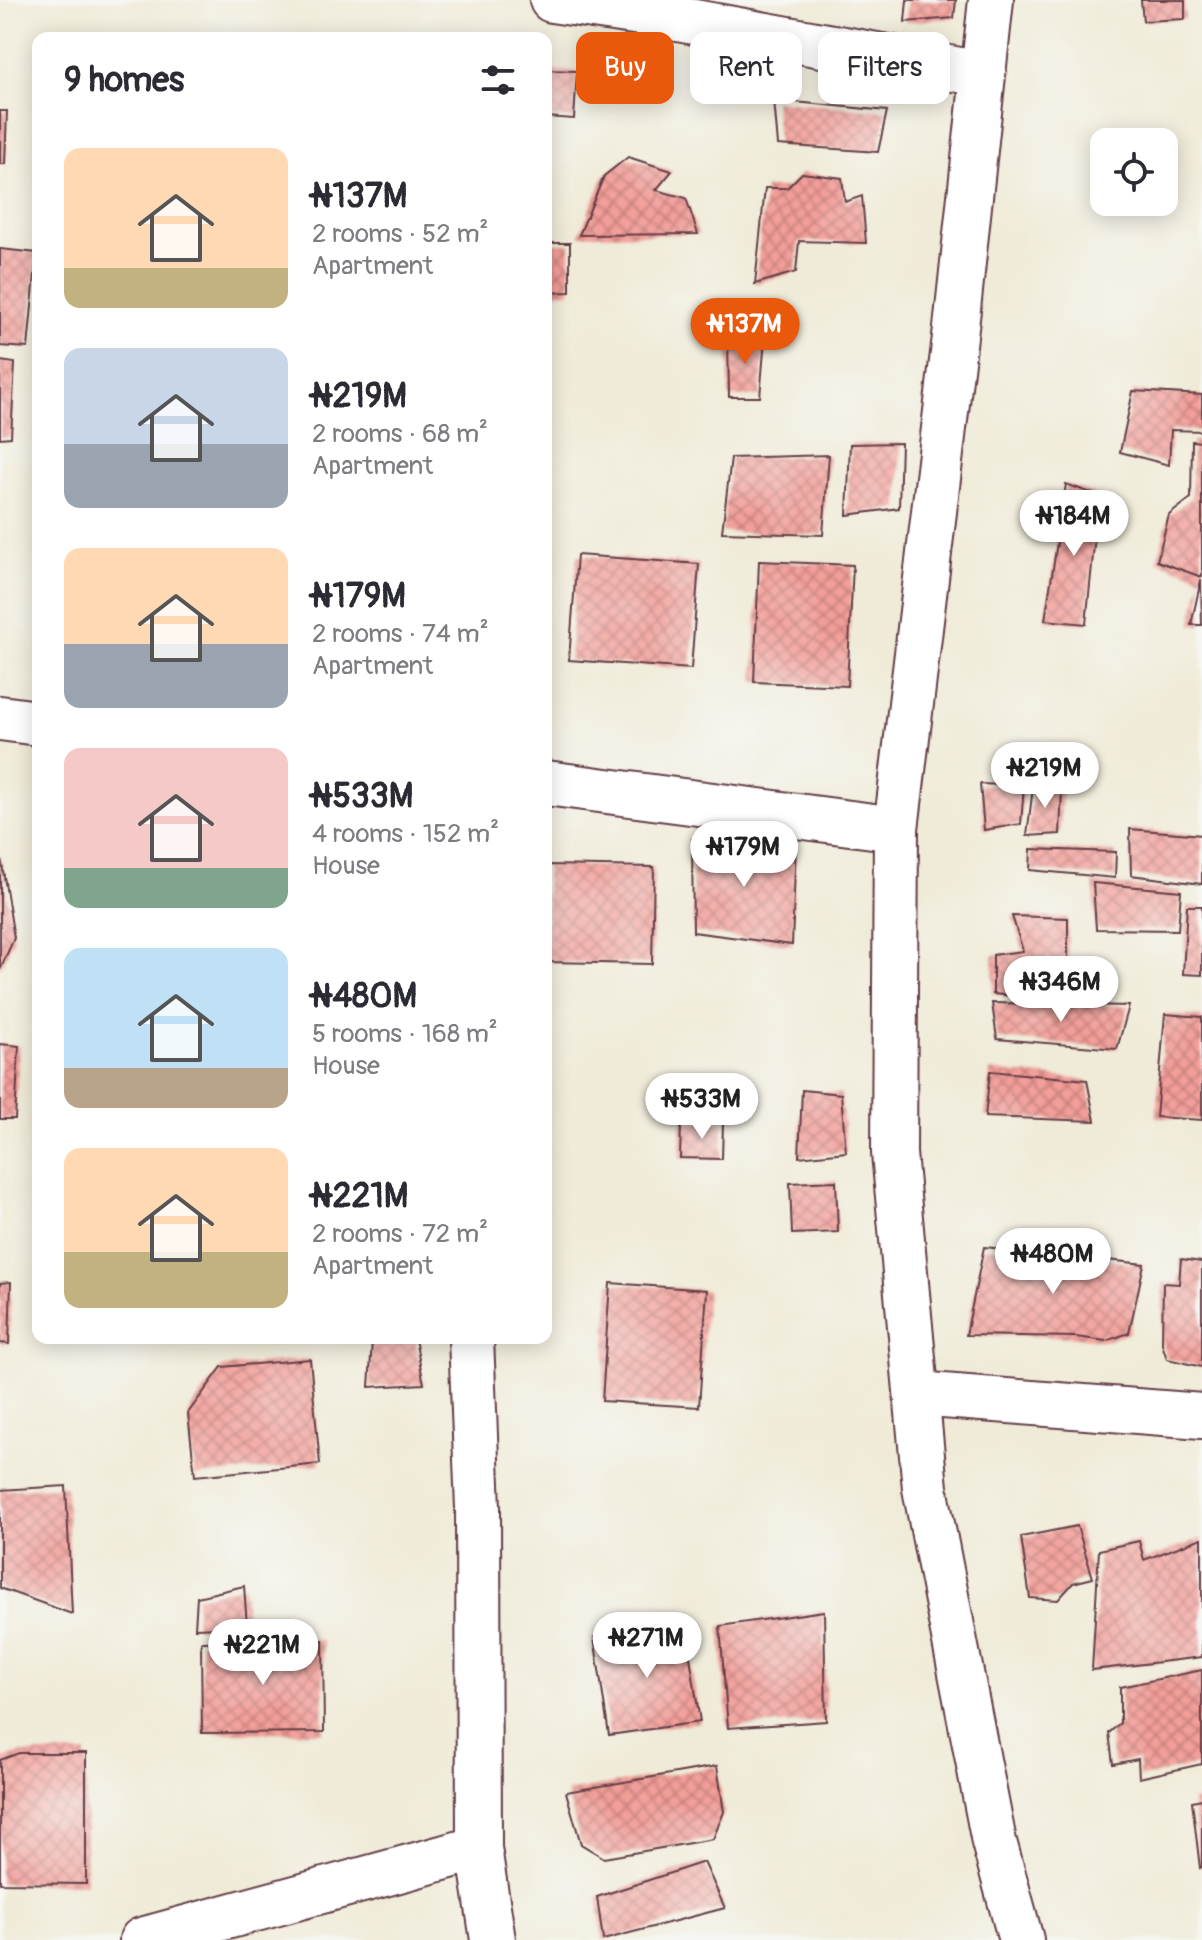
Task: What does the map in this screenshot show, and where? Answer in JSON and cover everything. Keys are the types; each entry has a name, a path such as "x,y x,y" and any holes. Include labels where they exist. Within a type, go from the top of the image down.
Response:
{"street":[{"path":"552,0 661,16 982,74"},
{"path":"991,0 956,328 896,829 894,1153 925,1488 994,1842 1021,1940"},
{"path":"0,718 32,722"},
{"path":"552,784 896,829"},
{"path":"471,1344 478,1508 479,1848 493,1940"},
{"path":"917,1394 1202,1416"},
{"path":"142,1940 479,1848"}],"building":[{"path":"907,0 956,0 954,18 905,22"},
{"path":"1141,0 1185,0 1185,19 1143,21"},
{"path":"552,70 576,71 574,119 552,117"},
{"path":"802,103 887,111 878,152 778,145 774,104"},
{"path":"0,111 7,111 5,164 0,164"},
{"path":"628,157 672,171 656,190 686,198 698,234 579,235 604,176"},
{"path":"802,173 842,178 845,202 862,196 866,243 799,241 796,272 755,284 765,188 787,188"},
{"path":"552,243 570,243 570,292 552,293"},
{"path":"0,249 32,252 28,348 0,346"},
{"path":"728,336 765,339 760,397 729,397"},
{"path":"0,361 15,363 11,437 0,438"},
{"path":"1133,391 1202,395 1202,431 1171,430 1169,465 1120,452"},
{"path":"1192,441 1202,442 1202,577 1157,561 1169,515 1191,498"},
{"path":"901,443 899,508 847,515 850,444"},
{"path":"829,455 823,535 722,532 731,458"},
{"path":"1066,484 1099,496 1086,624 1045,620"},
{"path":"577,555 699,564 691,669 569,660"},
{"path":"759,561 853,565 847,686 754,682"},
{"path":"1201,580 1202,625 1191,625"},
{"path":"1034,779 1062,789 1060,834 1027,836"},
{"path":"980,784 1024,786 1021,824 984,830"},
{"path":"1130,829 1202,835 1202,884 1131,875"},
{"path":"692,839 796,841 792,945 693,932"},
{"path":"1031,849 1116,852 1115,878 1030,870"},
{"path":"0,852 14,938 0,970"},
{"path":"552,865 654,867 652,964 552,962"},
{"path":"1093,883 1181,891 1178,930 1096,929"},
{"path":"1187,906 1202,906 1202,975 1183,974"},
{"path":"1012,916 1068,918 1068,1001 993,994 993,955 1023,951"},
{"path":"992,1003 1129,1006 1117,1049 997,1039"},
{"path":"1165,1014 1202,1017 1202,1120 1156,1117"},
{"path":"0,1044 19,1046 15,1119 0,1119"},
{"path":"990,1071 1087,1080 1095,1121 985,1117"},
{"path":"802,1090 841,1094 846,1152 799,1157"},
{"path":"681,1123 723,1123 722,1159 680,1158"},
{"path":"836,1181 838,1232 792,1234 790,1183"},
{"path":"984,1247 1144,1264 1129,1333 1106,1341 1076,1337 966,1335"},
{"path":"1181,1259 1202,1262 1202,1367 1167,1359 1162,1344 1163,1283 1179,1284"},
{"path":"11,1282 9,1344 0,1343 0,1283"},
{"path":"610,1283 707,1290 699,1407 602,1401"},
{"path":"372,1344 416,1344 424,1384 369,1387"},
{"path":"310,1359 320,1464 195,1476 188,1413 222,1367"},
{"path":"66,1486 72,1614 0,1588 0,1490"},
{"path":"1077,1526 1093,1578 1073,1583 1058,1600 1030,1598 1021,1537"},
{"path":"1202,1538 1202,1657 1092,1670 1099,1550 1139,1541 1144,1560"},
{"path":"244,1586 247,1626 195,1628 197,1597"},
{"path":"824,1611 826,1721 728,1728 720,1626"},
{"path":"685,1624 700,1722 609,1735 594,1637"},
{"path":"323,1640 324,1732 202,1733 201,1642"},
{"path":"1202,1670 1202,1764 1139,1778 1138,1759 1113,1764 1109,1733 1120,1723 1120,1687"},
{"path":"19,1753 86,1753 86,1884 0,1883 0,1760"},
{"path":"717,1766 724,1812 713,1839 604,1858 581,1844 566,1792"},
{"path":"1202,1799 1202,1867 1200,1868 1192,1801"},
{"path":"704,1862 725,1908 603,1940 597,1897"}]}
